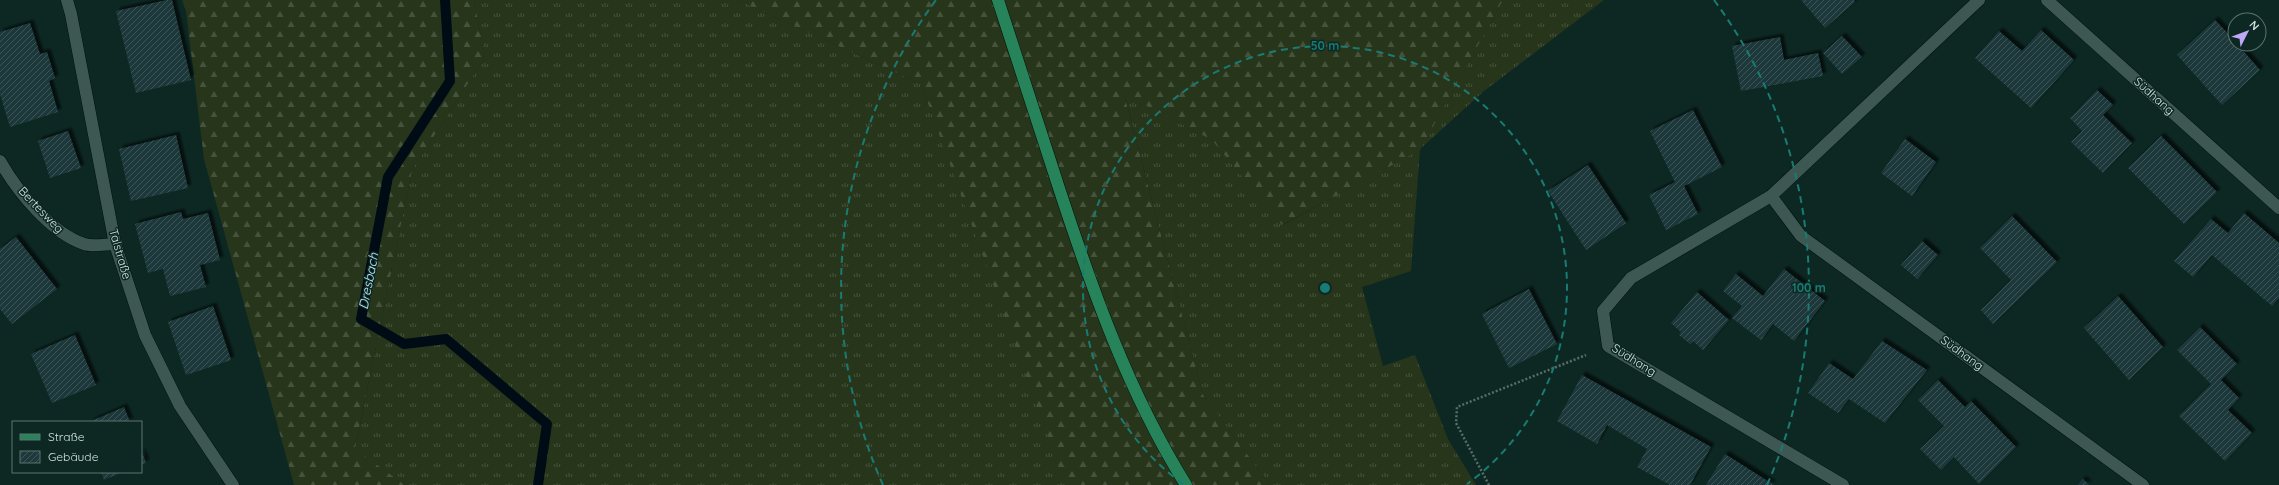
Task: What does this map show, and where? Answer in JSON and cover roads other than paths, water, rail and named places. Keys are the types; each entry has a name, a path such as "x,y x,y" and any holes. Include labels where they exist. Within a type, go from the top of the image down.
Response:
{"main road":[{"path":"998,0 1090,282 1126,371 1164,449 1186,485"}],"street":[{"name":"Talstraße","path":"67,0 71,14 115,244 145,335 180,406 233,485"},
{"name":"Südhang","path":"1843,485 1608,346 1604,311 1631,278 1771,196 1979,0"},
{"name":"Südhang","path":"2047,0 2279,208"},
{"name":"Bertesweg","path":"0,161 28,200 59,232 86,245 115,244"},
{"name":"Südhang","path":"1771,196 1801,236 2143,485"}],"waterway":[{"name":"Dresbach","path":"445,0 450,81 388,177 361,319 404,344 446,339 547,424 538,485"}]}
